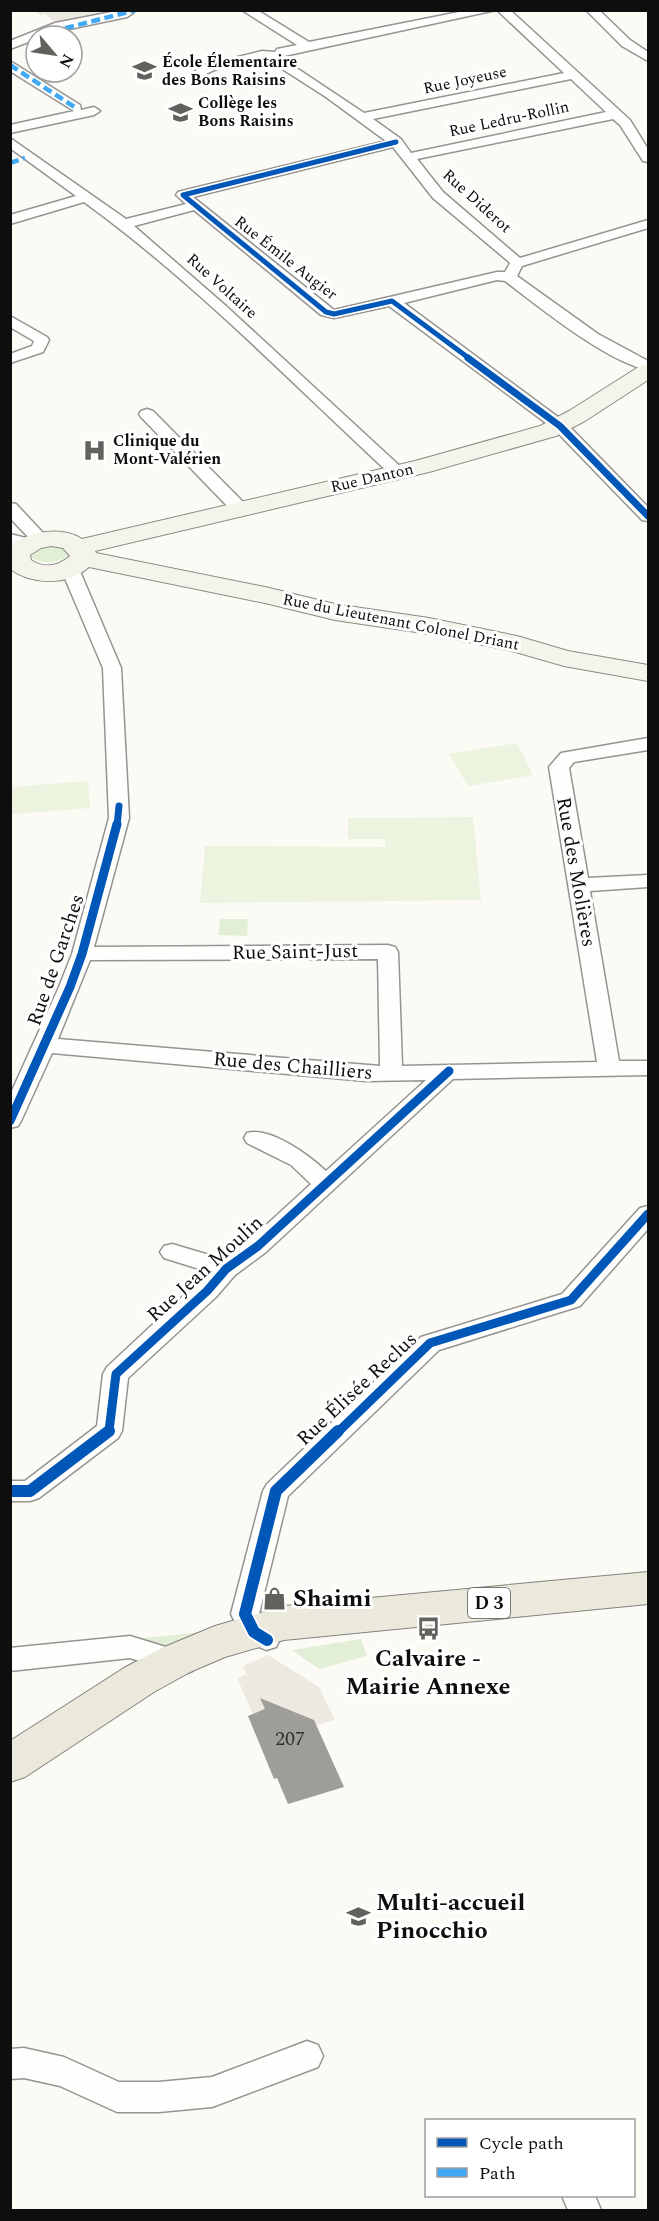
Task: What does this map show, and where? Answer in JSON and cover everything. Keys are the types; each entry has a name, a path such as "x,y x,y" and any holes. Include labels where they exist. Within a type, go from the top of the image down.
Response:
{"main road":[{"name":"D 3","path":"10,1764 47,1742 87,1729 140,1703 185,1664 215,1643 260,1636 330,1619 648,1588"}],"street":[{"path":"248,10 307,46"},
{"path":"197,75 205,69 262,55 279,54 307,46 490,10"},
{"path":"503,10 625,123 648,158"},
{"path":"592,10 626,43 648,57"},
{"path":"415,11 430,22"},
{"path":"83,24 131,12"},
{"path":"626,43 648,41"},
{"name":"Rue Diderot","path":"279,54 277,60 363,117 396,142 438,195 518,263"},
{"path":"10,65 76,108"},
{"name":"Rue Joyeuse","path":"363,117 573,75"},
{"path":"10,129 94,111"},
{"name":"Rue Ledru-Rollin","path":"409,157 616,114"},
{"name":"Rue Voltaire","path":"10,142 124,224 221,309 397,472"},
{"path":"195,206 183,195 396,142"},
{"path":"10,220 85,197"},
{"path":"124,224 195,206"},
{"name":"Rue Émile Augier","path":"195,206 326,312 333,314 497,276 509,277"},
{"path":"648,224 518,263 509,277 560,316 605,346 648,366"},
{"path":"392,301 560,426 648,516"},
{"path":"10,320 42,340 38,349 10,359"},
{"name":"Rue Danton","path":"78,558 240,509 474,453 560,426 648,371"},
{"path":"147,414 240,509"},
{"path":"13,511 19,551 26,569 41,573 78,558"},
{"name":"Rue du Lieutenant Colonel Driant","path":"19,551 63,540 78,558 270,596 335,612 429,626 517,644 564,658 648,673"},
{"name":"Rue de Garches","path":"10,1121 45,1045 82,954 119,818 112,668 78,558"},
{"name":"Rue des Molières","path":"609,1070 559,767 568,757 648,744"},
{"path":"580,885 648,881"},
{"name":"Rue Saint-Just","path":"82,954 388,952 391,1072"},
{"name":"Rue des Chailliers","path":"45,1045 366,1074 648,1068"},
{"name":"Rue Jean Moulin","path":"10,1491 30,1491 109,1431 116,1374 207,1291 226,1269 258,1246 449,1071"},
{"path":"255,1138 299,1159 326,1184"},
{"name":"Rue Élisée Reclus","path":"260,1636 245,1614 276,1491 430,1343 562,1305 571,1300 648,1214"},
{"name":"Rue Jean Moulin","path":"172,1252 226,1269"},
{"path":"10,1660 130,1647 185,1664"},
{"path":"10,2064 24,2063 64,2072 117,2097 159,2097 212,2092 307,2056"}],"green space":[{"path":"61,545 68,551 68,555 55,562 45,562 31,557 30,554 35,547"},
{"path":"517,743 533,775 468,786 449,754"},
{"path":"88,781 90,808 11,814 11,787"},
{"path":"473,817 481,900 200,903 205,846 385,847 386,839 348,839 348,818"},
{"path":"220,919 248,919 247,936 218,935"},
{"path":"220,1630 181,1650 144,1643 144,1638"},
{"path":"361,1639 367,1656 319,1669 292,1650"}],"shaded area":[{"path":"35,11 97,11 105,16 68,24 57,24 45,14 41,15"},
{"path":"268,1655 319,1687 335,1720 316,1725 314,1720 261,1698 267,1714 261,1711 253,1714 237,1678 247,1674 243,1666"}],"building":[{"path":"260,1698 314,1720 344,1787 288,1804 277,1778 274,1779 248,1716 265,1709"}],"marked path":[{"path":"82,24 136,10"},
{"path":"10,65 76,108"},
{"path":"10,163 25,158"}],"cycle path":[{"path":"396,142 183,195 326,312 334,314 392,301 560,426 648,516"},
{"path":"10,1121 70,987 82,954 119,818 119,806"},
{"path":"10,1491 30,1491 109,1431 116,1374 207,1291 226,1269 258,1246 449,1071"},
{"path":"267,1640 254,1632 245,1614 276,1491 430,1343 571,1300 648,1214"}],"place":[{"name":"École Élementaire des Bons Raisins","path":"144,71"},
{"name":"Collège les Bons Raisins","path":"180,112"},
{"name":"Clinique du Mont-Valérien","path":"95,450"},
{"name":"Shaimi","path":"275,1599"},
{"name":"Calvaire - Mairie Annexe","path":"428,1629"},
{"name":"Multi-accueil Pinocchio","path":"358,1917"}]}
